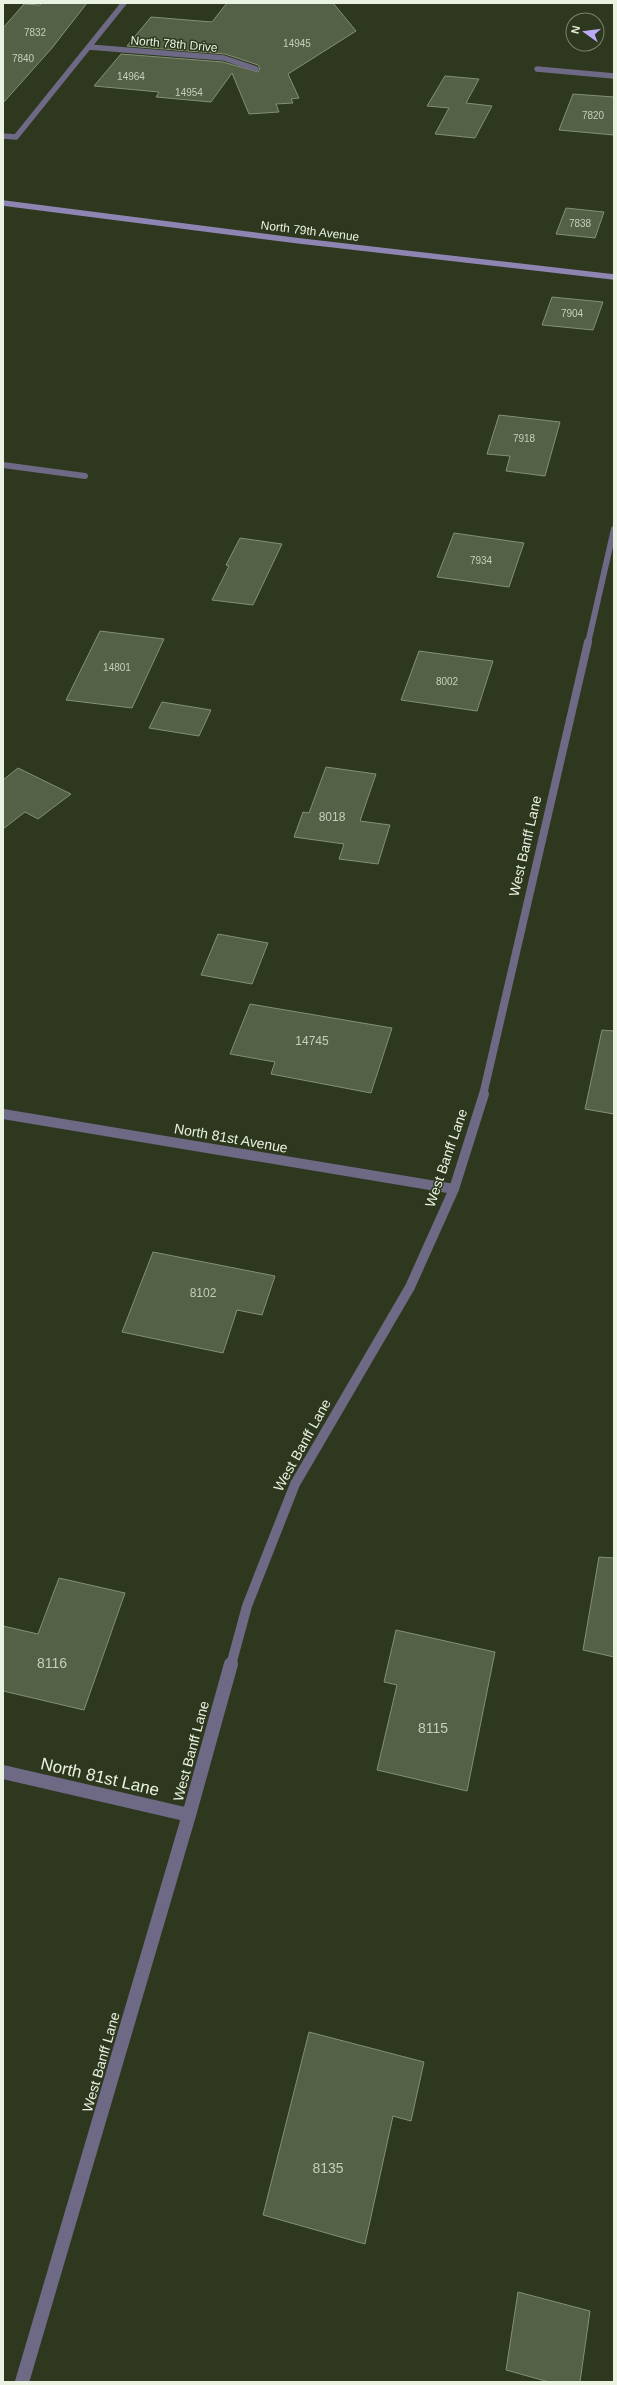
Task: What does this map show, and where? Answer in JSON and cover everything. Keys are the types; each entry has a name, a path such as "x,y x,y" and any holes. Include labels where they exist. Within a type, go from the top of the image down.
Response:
{"street":[{"path":"3,136 16,138 124,3"},
{"name":"North 78th Drive","path":"89,47 224,58 256,69"},
{"path":"537,69 614,76"},
{"name":"North 79th Avenue","path":"3,203 300,241 614,277"},
{"path":"3,465 85,476"},
{"name":"West Banff Lane","path":"22,2382 189,1816 247,1606 295,1484 410,1287 454,1189 485,1089 614,529"},
{"name":"North 81st Avenue","path":"3,1114 454,1189"},
{"name":"North 81st Lane","path":"3,1772 189,1816"}],"building":[{"path":"42,3 87,3 52,48 3,103 3,28 24,4 40,5"},
{"path":"227,3 333,3 356,31 288,74 299,98 291,99 293,103 276,104 279,112 249,114 232,73 211,102 156,97 159,92 94,86 121,54 223,62 258,72 260,69 258,65 225,54 127,46 151,17 212,22"},
{"path":"445,76 479,79 466,103 492,106 475,138 435,134 449,108 427,106"},
{"path":"573,94 614,97 614,135 559,130"},
{"path":"566,208 604,212 595,238 556,234"},
{"path":"552,297 603,302 593,330 542,325"},
{"path":"499,415 560,422 545,476 506,471 510,456 487,454"},
{"path":"454,533 524,543 509,587 437,577"},
{"path":"240,538 282,544 253,605 212,600 229,566 226,565"},
{"path":"100,631 164,639 132,708 66,700"},
{"path":"419,651 493,661 477,711 401,700"},
{"path":"162,702 211,710 199,736 149,728"},
{"path":"326,767 376,774 360,821 390,825 378,864 339,859 344,844 294,837 303,812 309,813"},
{"path":"18,768 71,794 38,819 25,812 3,829 3,780"},
{"path":"218,934 268,943 252,984 201,975"},
{"path":"250,1004 392,1028 371,1093 271,1074 275,1062 230,1054"},
{"path":"602,1030 614,1031 614,1114 585,1109"},
{"path":"153,1252 275,1276 262,1315 237,1310 223,1353 122,1332"},
{"path":"599,1557 614,1558 614,1657 583,1650"},
{"path":"59,1578 125,1593 84,1710 3,1691 3,1626 38,1634"},
{"path":"396,1630 495,1652 467,1791 377,1770 397,1685 384,1682"},
{"path":"309,2032 424,2062 411,2121 393,2116 365,2244 263,2215"},
{"path":"518,2292 590,2311 580,2382 549,2382 506,2370"}]}
